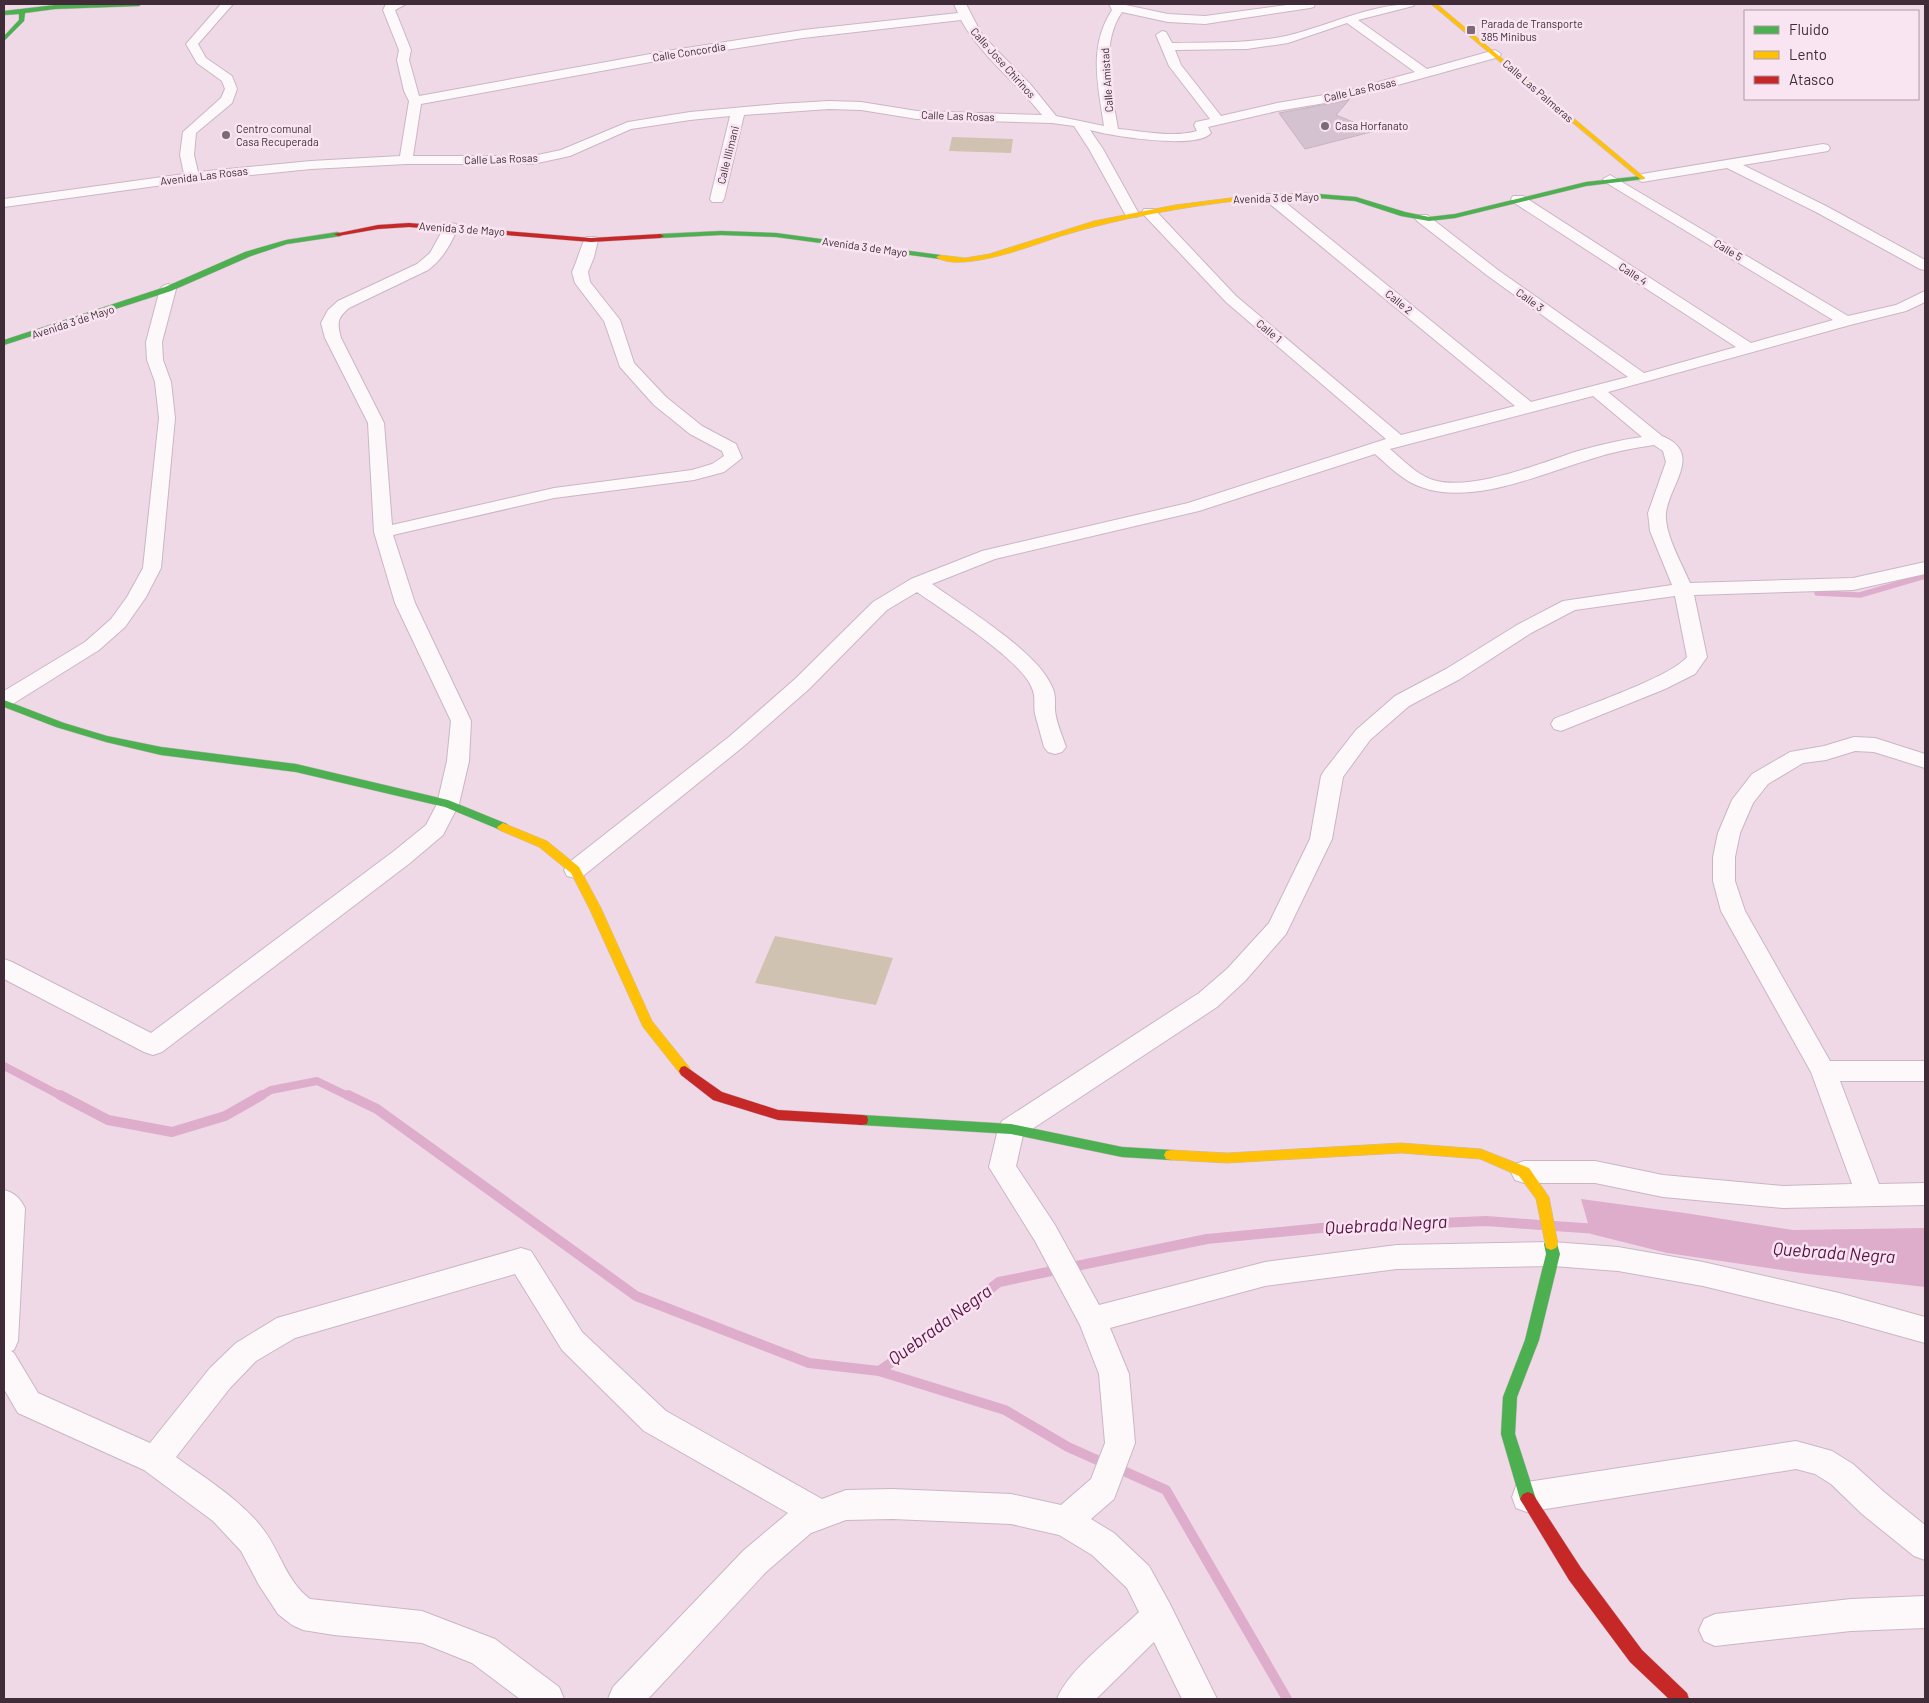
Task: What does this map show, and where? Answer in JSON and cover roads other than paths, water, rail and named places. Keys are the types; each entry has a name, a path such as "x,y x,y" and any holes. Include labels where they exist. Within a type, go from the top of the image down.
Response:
{"street":[{"path":"4,13 54,7 139,4"},
{"path":"192,177 187,155 190,132 227,100 231,89 228,79 202,62 194,52 192,44 227,4"},
{"path":"1166,47 1247,45 1288,39 1349,19 1409,4"},
{"name":"Calle Las Palmeras","path":"1434,4 1642,178"},
{"path":"395,5 388,10 405,50 403,60 410,91 415,101 406,160"},
{"path":"1117,6 1168,18 1205,20 1310,5"},
{"name":"Calle Amistad","path":"1112,132 1104,70 1104,42 1108,26 1117,6"},
{"name":"Calle Concordia","path":"415,101 667,55 962,10"},
{"name":"Calle Jose Chirinos","path":"962,10 979,39 1023,84 1052,119"},
{"path":"4,39 22,20 22,12"},
{"path":"1168,18 1162,38 1175,66 1196,90 1218,121"},
{"path":"1349,19 1426,74"},
{"name":"Calle Las Rosas","path":"406,160 533,160 565,153 628,126 738,112 830,105 861,106 917,115 1052,119 1078,123 1112,132 1191,137 1204,133 1202,125 1277,107 1343,96 1495,54"},
{"name":"Calle Illimani","path":"717,199 738,112"},
{"path":"1078,123 1096,149 1132,214"},
{"name":"Avenida 3 de Mayo","path":"4,343 115,308 168,289 248,254 286,242 378,228 409,225 451,227 591,240 721,233 776,235 964,260 985,259 1003,255 1060,234 1132,214 1214,201 1270,197 1342,197 1367,201 1407,216 1441,218 1610,178 1642,178 1824,148"},
{"name":"Avenida Las Rosas","path":"4,203 192,177 311,165 406,160"},
{"path":"1729,164 1921,259"},
{"name":"Calle 5","path":"1610,178 1846,321"},
{"name":"Calle 2","path":"1270,197 1528,408"},
{"name":"Calle 4","path":"1518,199 1748,348"},
{"name":"Calle 1","path":"1149,212 1231,299 1398,441"},
{"name":"Calle 3","path":"1422,218 1493,273 1641,379"},
{"path":"4,968 153,1045 409,852 435,830 448,804 458,761 460,721 404,602 383,532 376,423 333,338 329,323 333,313 345,303 409,274 431,261 451,227"},
{"path":"383,532 554,492 694,474 718,468 733,458 730,448 696,430 660,401 626,364 612,320 583,283 580,272 591,240"},
{"path":"4,701 92,646 118,623 136,598 152,568 167,418 163,382 156,360 154,342 168,289"},
{"path":"575,870 737,741 802,684 880,606 918,583 989,555 1193,507 1398,441 1641,379 1846,321 1901,308 1925,296"},
{"path":"1561,724 1658,684 1688,669 1696,657 1683,589 1659,531 1657,513 1675,462 1671,449 1666,444 1656,440 1595,390"},
{"path":"1378,448 1416,479 1430,485 1458,488 1483,485 1587,454 1656,440"},
{"path":"1065,1521 1103,1489 1120,1443 1114,1374 1092,1320 1045,1233 1002,1167 1011,1129 1208,1000 1236,975 1278,928 1321,839 1332,776 1363,735 1402,701 1453,674 1524,629 1570,605 1683,589 1853,584 1925,568"},
{"path":"918,583 946,602 1026,665 1039,680 1046,698 1045,711 1055,747"},
{"path":"4,701 60,725 106,739 161,751 296,768 448,804 543,844 575,870 596,908 647,1024 680,1067 718,1096 778,1115 1011,1129 1122,1152 1217,1157 1401,1148 1481,1154 1524,1172 1595,1172 1663,1186 1783,1197 1925,1194"},
{"path":"1870,1195 1823,1071 1734,911 1724,881 1724,856 1728,833 1743,800 1760,779 1798,757 1826,753 1854,744 1875,745 1925,761"},
{"path":"1823,1071 1925,1071"},
{"path":"1524,1172 1542,1197 1551,1244 1532,1340 1510,1397 1508,1434 1526,1497 1575,1574 1636,1656 1681,1699"},
{"path":"4,1201 11,1208 4,1341"},
{"path":"1092,1320 1265,1274 1397,1257 1551,1244 1618,1259 1703,1274 1839,1306 1925,1330"},
{"path":"155,1460 220,1378 246,1352 287,1326 521,1260 572,1341 655,1421 820,1515"},
{"path":"4,1362 28,1403 155,1460 224,1510 252,1540 289,1604 303,1614 334,1619 422,1627 483,1651 547,1699"},
{"path":"1526,1497 1796,1455 1821,1460 1842,1474 1873,1503 1925,1545"},
{"path":"625,1699 755,1561 801,1522 846,1505 892,1504 1011,1509 1065,1521 1103,1544 1138,1577 1200,1699"},
{"path":"1715,1630 1851,1615 1925,1612"},
{"path":"1074,1699 1158,1615"}],"water":[{"name":"Quebrada Negra","path":"1581,1199 1793,1230 1925,1228 1925,1287 1808,1274 1667,1253 1591,1234"}],"waterway":[{"path":"1817,593 1860,595 1925,576"},
{"path":"4,1066 63,1097"},
{"path":"259,1097 271,1090 317,1081 350,1097"},
{"path":"60,1095 108,1120 172,1132 225,1116 262,1095"},
{"path":"348,1095 377,1109 636,1296 809,1363 879,1371"},
{"name":"Quebrada Negra","path":"879,1371 918,1344 999,1282 1207,1239 1321,1228 1486,1221 1540,1225"},
{"name":"Quebrada Negra","path":"1554,1226 1598,1229"},
{"path":"879,1371 1005,1410 1068,1447 1106,1464"},
{"path":"1117,1468 1166,1490 1287,1699"}],"place":[{"name":"Parada de Transporte 385 Minibus","path":"1471,30"},
{"name":"Casa Horfanato","path":"1325,126"},
{"name":"Centro comunal Casa Recuperada","path":"226,135"}]}
